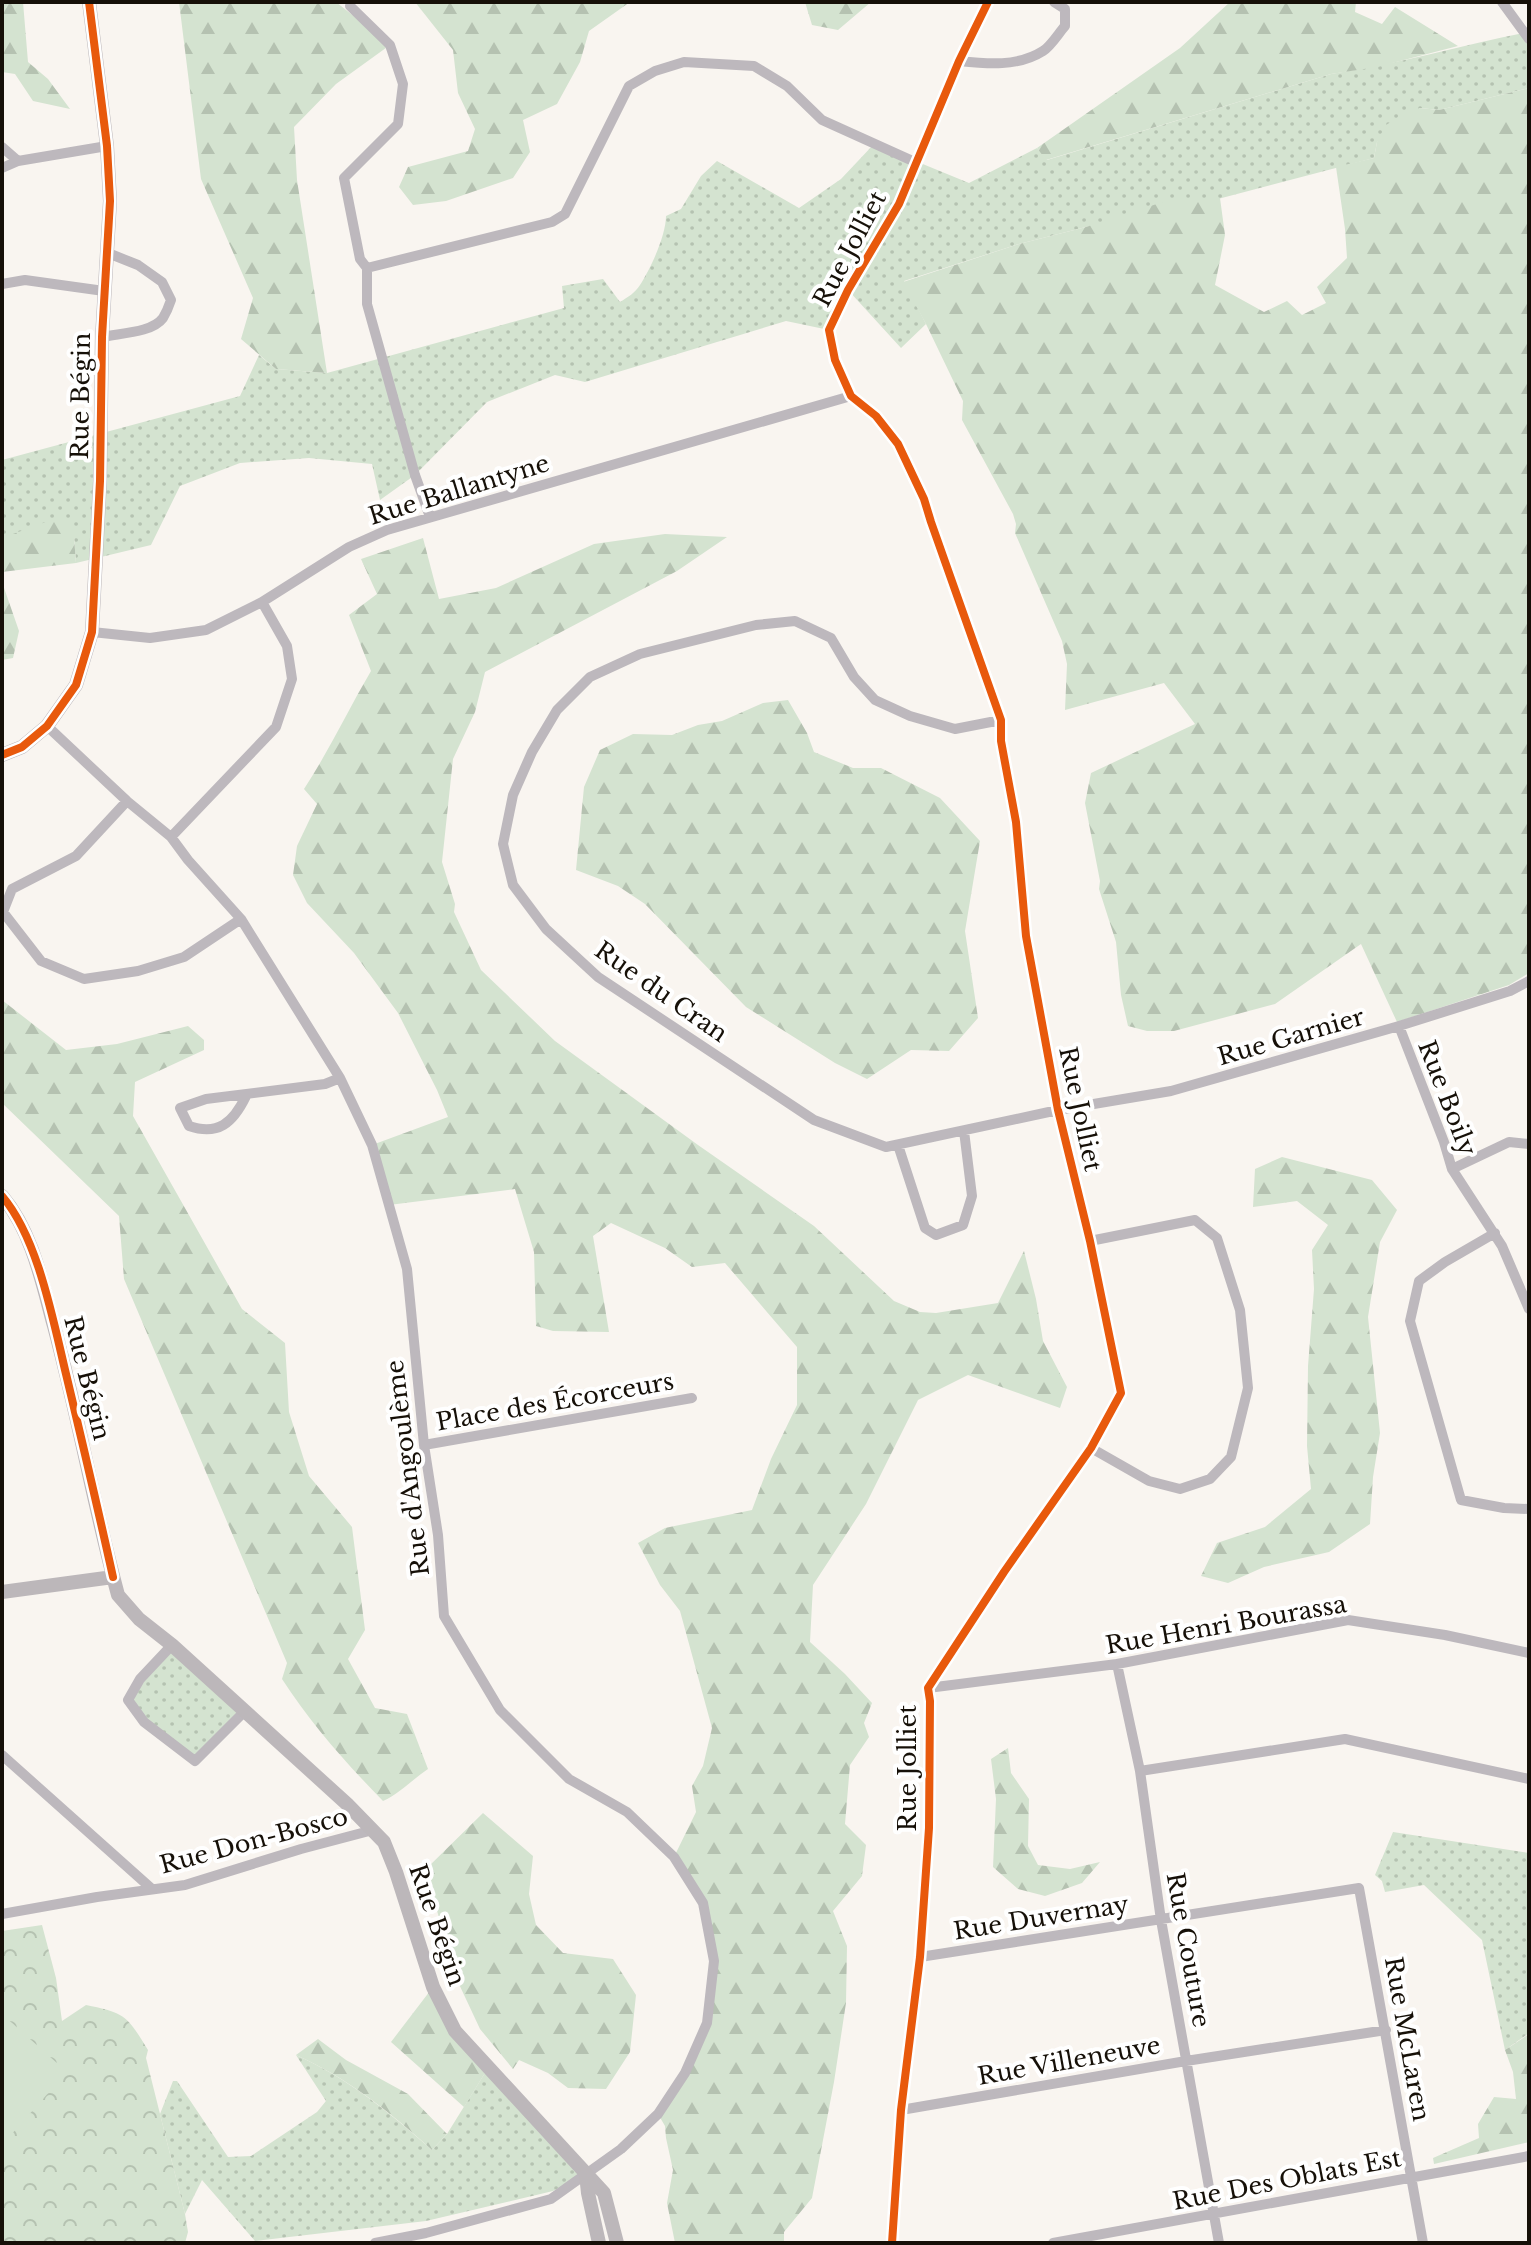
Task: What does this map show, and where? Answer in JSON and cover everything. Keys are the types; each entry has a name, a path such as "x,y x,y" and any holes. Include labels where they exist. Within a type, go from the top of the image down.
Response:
{"street":[{"name":"Rue Bégin","path":"2,755 22,747 47,726 76,685 92,632 110,201 107,146 89,2"},
{"name":"Rue Jolliet","path":"892,2243 901,2110 920,1957 929,1828 928,1688 1091,1448 1121,1393 1090,1241 1058,1110 1026,936 1016,822 1001,741 1001,720 924,499 898,444 876,416 851,396 835,360 829,330 848,290 899,204 959,61 988,2"},
{"path":"959,61 992,64 1016,61 1044,50 1065,26 1065,9 1054,2"},
{"path":"1502,2 1529,39"},
{"path":"350,6 390,45 403,84 398,124 344,178 360,259 367,268 367,304 415,475 430,517"},
{"path":"367,268 552,222 565,214 629,86 655,71 684,62 754,66 787,86 822,120 915,162"},
{"path":"2,168 18,161 107,146"},
{"path":"2,147 18,161"},
{"path":"102,337 125,331 146,331 162,320 171,300 162,282 138,265 108,253"},
{"path":"2,284 25,280 104,291"},
{"name":"Rue Ballantyne","path":"92,632 150,638 206,630 262,602 349,547 387,530 851,396"},
{"path":"171,837 276,727 292,679 287,646 262,602"},
{"name":"Rue du Cran","path":"1001,720 955,729 910,716 875,700 854,677 831,638 795,621 756,625 640,654 590,677 557,710 532,752 513,795 503,844 513,885 546,929 598,977 814,1120 886,1147 1058,1110"},
{"name":"Rue d'Angoulème","path":"47,726 127,801 171,837 241,919 340,1078 372,1145 407,1269 424,1445 438,1535 444,1616 500,1710 569,1779 627,1812 674,1857 703,1903 714,1961 707,2023 685,2073 658,2114 621,2149 551,2199 426,2233 375,2243"},
{"path":"127,801 76,856 12,889 3,912 41,961 84,979 138,971 184,957 241,919"},
{"name":"Rue Garnier","path":"1058,1110 1171,1091 1399,1026 1510,991 1529,981"},
{"name":"Rue Boily","path":"1399,1026 1452,1169 1495,1233 1529,1309"},
{"path":"246,1096 227,1124 205,1132 189,1126 180,1108 206,1099 325,1084 340,1078"},
{"path":"898,1145 925,1228 936,1235 963,1225 972,1196 964,1131"},
{"path":"1452,1169 1509,1142 1529,1144"},
{"name":"Rue Bégin","path":"2,1196 26,1237 40,1274 118,1595 139,1619 245,1711 384,1842 433,1987 455,2031 604,2193 617,2243"},
{"path":"1090,1241 1195,1220 1217,1238 1240,1310 1248,1388 1231,1457 1210,1479 1180,1489 1164,1485 1149,1481 1091,1448"},
{"path":"1495,1233 1419,1281 1410,1321 1461,1500 1529,1509"},
{"name":"Place des Écorceurs","path":"424,1445 692,1398"},
{"path":"2,1592 113,1577"},
{"path":"78,1582 118,1595"},
{"name":"Rue Henri Bourassa","path":"928,1688 1117,1664 1348,1620 1445,1635 1529,1653"},
{"path":"172,1645 140,1679 128,1700 144,1722 195,1761 245,1711"},
{"name":"Rue Couture","path":"1117,1664 1140,1771 1161,1920 1219,2243"},
{"path":"1140,1771 1345,1739 1529,1779"},
{"path":"2,1755 152,1889"},
{"name":"Rue Don-Bosco","path":"2,1914 185,1885 373,1830"},
{"name":"Rue Duvernay","path":"920,1957 1359,1888"},
{"name":"Rue McLaren","path":"1359,1888 1423,2243"},
{"name":"Rue Villeneuve","path":"901,2110 1386,2030"},
{"name":"Rue Des Oblats Est","path":"1053,2243 1529,2156"},
{"path":"586,2174 599,2243"}],"green space":[{"path":"2,2 23,2 28,62 48,79 70,109 33,101 15,74 2,72"},
{"path":"179,2 336,2 390,45 336,84 294,127 297,180 327,373 276,369 241,339 253,298 201,179"},
{"path":"415,2 630,2 589,31 580,62 557,104 523,120 530,152 513,178 446,201 413,205 399,187 408,167 468,151 475,129 458,93 453,50"},
{"path":"805,2 871,2 838,30 812,25"},
{"path":"1230,2 1356,2 1355,12 1382,24 1395,7 1458,46 1377,67 1331,74 1046,160 1037,148 1180,48"},
{"path":"1529,32 1529,88 1439,110 1420,108 1377,142 1374,158 1218,199 1019,244 904,281 926,324 901,348 848,290 829,330 786,321 585,382 555,375 487,402 415,475 380,500 372,464 309,458 240,463 180,486 151,545 76,563 74,537 2,538 2,460 240,396 259,355 276,369 327,373 564,308 562,286 603,279 620,302 636,290 649,270 661,242 666,216 681,209 701,176 717,161 799,208 841,179 874,144 969,183 1037,148 1047,160 1331,74"},
{"path":"1529,88 1529,973 1509,985 1397,1022 1361,944 1275,1004 1174,1031 1147,1031 1128,1026 1121,995 1116,942 1099,889 1085,803 1091,773 1195,724 1164,683 1065,710 1067,664 1062,641 1015,533 1013,514 962,420 963,401 903,282 1166,201 1220,198 1225,235 1215,285 1264,312 1287,301 1302,315 1326,303 1317,287 1347,258 1336,167 1374,158 1377,142 1386,125 1405,113 1420,108 1439,110"},
{"path":"62,516 74,537 76,563 2,572 2,538"},
{"path":"665,534 727,537 677,571 485,672 475,712 453,759 442,862 455,904 454,912 481,970 555,1041 814,1226 894,1301 920,1312 936,1313 998,1303 1024,1251 1043,1341 1067,1387 1060,1408 968,1375 918,1400 866,1504 813,1585 810,1642 872,1703 864,1723 869,1737 850,1765 845,1824 866,1845 862,1876 833,1911 847,1946 846,2003 812,2198 784,2232 784,2243 675,2243 667,2203 673,2170 665,2126 658,2114 707,2023 714,1961 703,1903 674,1857 696,1812 692,1786 703,1766 712,1728 680,1611 660,1585 638,1543 665,1528 752,1510 771,1459 797,1405 797,1347 725,1263 692,1267 665,1248 611,1223 593,1236 609,1332 553,1331 536,1326 534,1252 515,1189 389,1205 372,1145 448,1117 398,1013 354,953 307,903 293,875 297,846 317,804 304,789 371,671 349,615 377,594 361,559 423,538 439,599 496,588 594,544"},
{"path":"2,582 19,631 13,658 2,660"},
{"path":"788,700 814,752 853,768 881,768 940,798 980,841 965,931 978,1018 949,1051 911,1050 867,1079 835,1063 746,1007 645,904 618,886 576,870 584,787 600,750 633,734 672,735 698,725 722,721 763,703"},
{"path":"2,1000 66,1050 117,1044 188,1026 204,1040 204,1050 135,1082 133,1116 242,1309 285,1343 289,1412 309,1476 352,1527 365,1630 348,1659 375,1708 407,1714 428,1769 383,1801 330,1743 282,1679 287,1663 124,1279 119,1216 2,1103"},
{"path":"1282,1157 1372,1180 1397,1210 1380,1242 1368,1317 1380,1433 1370,1524 1329,1552 1264,1567 1228,1583 1201,1576 1217,1543 1265,1527 1311,1489 1307,1446 1308,1366 1314,1289 1312,1250 1328,1225 1297,1201 1253,1207 1255,1169"},
{"path":"172,1645 245,1711 195,1761 144,1722 128,1700"},
{"path":"1008,1748 1011,1773 1029,1799 1028,1846 1038,1865 1070,1869 1100,1862 1082,1883 1045,1896 1018,1889 993,1867 996,1799 991,1759"},
{"path":"483,1813 533,1856 529,1894 536,1925 563,1953 613,1959 636,1995 630,2052 606,2089 568,2088 548,2073 519,2060 513,2069 480,2029 458,1982 425,1870"},
{"path":"1393,1832 1529,1853 1529,2033 1505,2050 1482,1940 1424,1885 1385,1892 1382,1881 1375,1875"},
{"path":"42,1925 56,1978 62,2021 86,2005 110,2011 130,2023 148,2050 146,2058 185,2214 188,2232 185,2243 2,2243 2,1931"},
{"path":"433,1987 488,2068 464,2107 391,2042"},
{"path":"2,2014 67,2072 2,2145"},
{"path":"1529,2034 1529,2142 1434,2164 1433,2158 1479,2138 1478,2124 1494,2097 1516,2099 1513,2072 1505,2050"},
{"path":"318,2039 346,2060 408,2094 447,2134 432,2150 368,2097 296,2055"},
{"path":"296,2055 351,2085 432,2150 447,2134 488,2068 586,2174 553,2191 426,2221 255,2241 202,2180 185,2214 160,2114 173,2081 177,2081 228,2157 251,2156 317,2112 326,2101"}],"cycle path":[{"path":"2,755 22,747 47,726 76,685 92,632 110,201 107,146 89,2"},
{"path":"892,2243 901,2110 920,1957 929,1828 928,1688 1091,1448 1121,1393 1090,1241 1058,1110 1026,936 1016,822 1001,741 1001,720 924,499 898,444 876,416 851,396 835,360 829,330 848,290 899,204 959,61 988,2"},
{"path":"2,1196 15,1213 43,1280 113,1577"}]}
